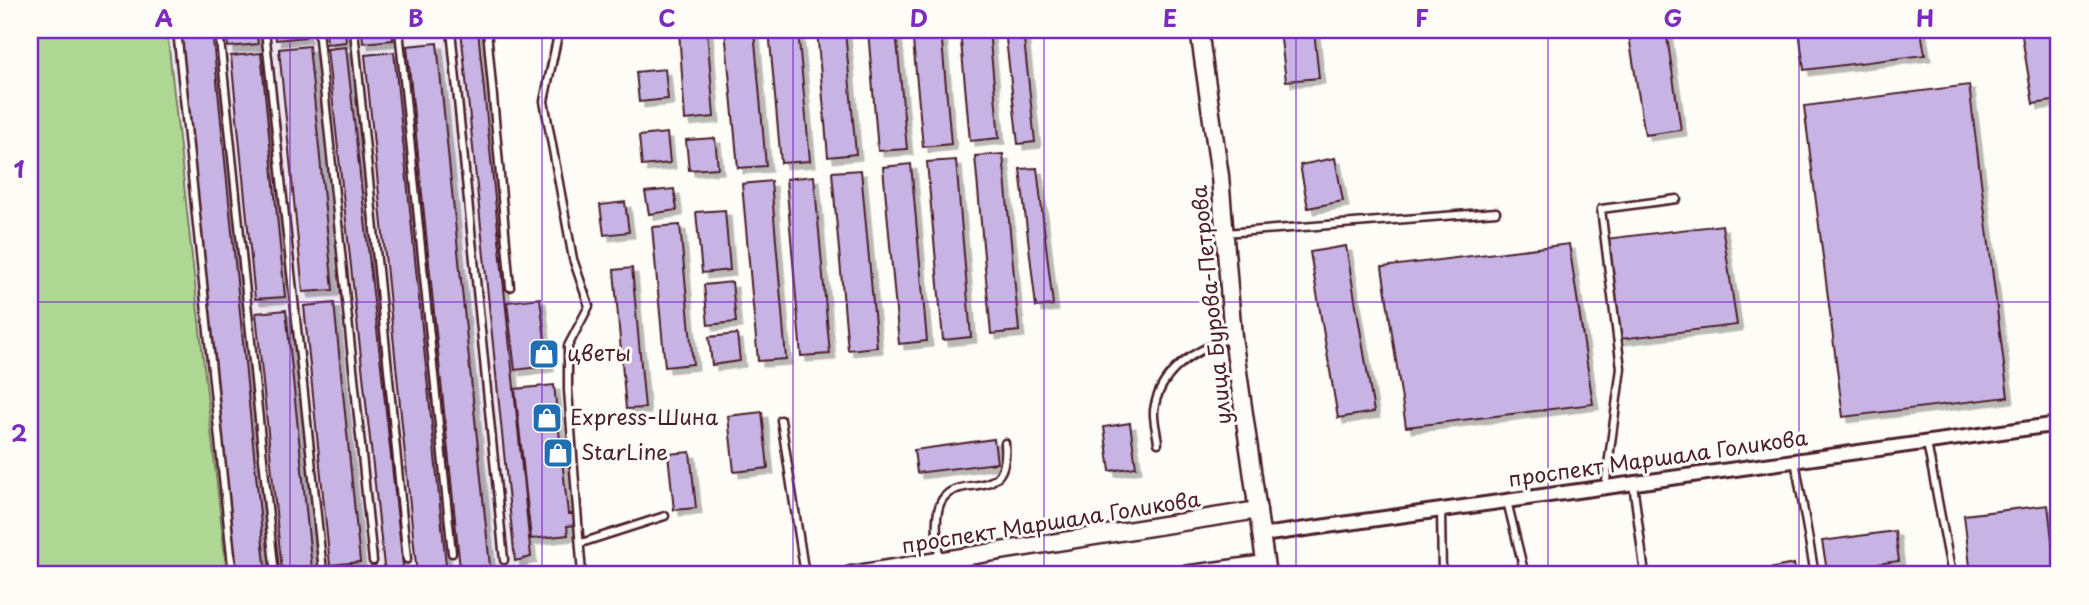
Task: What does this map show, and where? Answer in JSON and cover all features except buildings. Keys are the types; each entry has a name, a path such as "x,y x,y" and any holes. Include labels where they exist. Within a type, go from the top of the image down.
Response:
{"main road":[{"name":"улица Бурова-Петрова","path":"1199,30 1220,176 1233,337 1266,569"},
{"name":"проспект Маршала Голикова","path":"850,575 1258,510"},
{"path":"1184,575 1266,569"}],"street":[{"name":"проспект Маршала Голикова","path":"1262,535 2059,424"}],"lane":[{"path":"177,30 233,575"},
{"path":"219,30 275,575"},
{"path":"265,30 323,571"},
{"path":"318,30 373,561"},
{"path":"354,30 407,559"},
{"path":"399,30 452,553"},
{"path":"451,30 504,560"},
{"path":"487,30 510,287"},
{"path":"559,30 544,101 573,258 589,306 568,346 569,414 582,575"},
{"path":"1605,488 1621,368 1601,209 1677,199"},
{"path":"1223,233 1496,212"},
{"path":"1158,443 1154,410 1167,376 1200,348 1233,337"},
{"path":"781,420 805,575"},
{"path":"939,562 940,502 948,493 986,484 999,476 1007,461 1005,443"},
{"path":"1927,443 1952,575"},
{"path":"1796,460 1815,575"},
{"path":"1633,483 1645,575"},
{"path":"1507,501 1525,575"},
{"path":"1441,510 1442,575"},
{"path":"581,543 665,516"}],"shaded area":[{"path":"167,30 479,30 529,575 227,575"}],"green space":[{"path":"30,30 167,30 227,575 30,575"}],"place":[{"name":"цветы","path":"544,354"},
{"name":"Express-Шина","path":"547,418"},
{"name":"StarLine","path":"558,453"}]}
